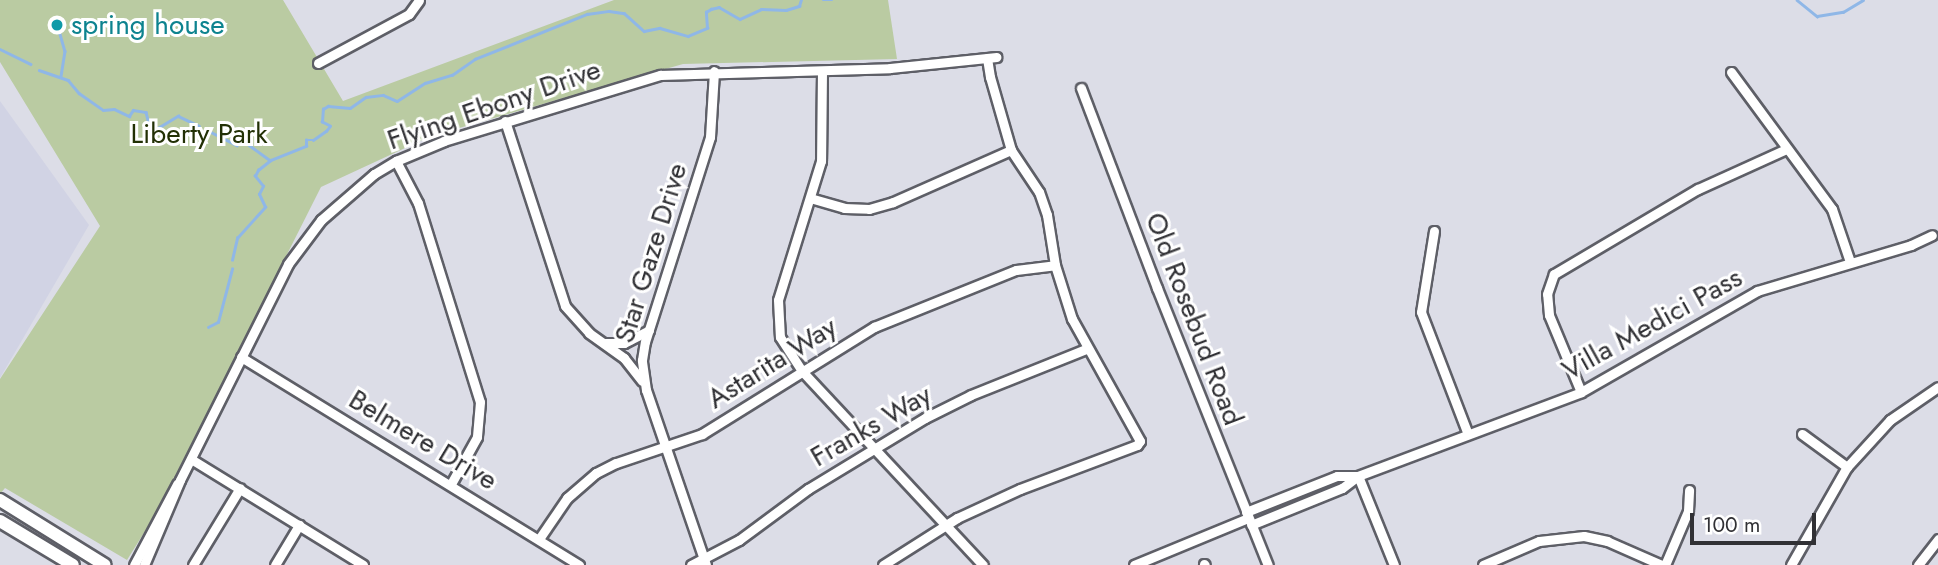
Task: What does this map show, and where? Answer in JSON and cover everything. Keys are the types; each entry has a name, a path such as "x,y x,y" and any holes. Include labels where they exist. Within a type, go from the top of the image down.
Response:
{"street":[{"path":"318,63 409,13 419,0"},
{"name":"Flying Ebony Drive","path":"144,565 180,480 288,264 305,239 354,189 396,161 505,121 650,77 714,71 890,68 992,57 990,77 1011,150"},
{"name":"Star Gaze Drive","path":"705,561 644,386 642,360 710,137 714,71"},
{"path":"821,71 821,161 777,310 780,337 802,371 983,565"},
{"path":"1731,72 1832,209 1850,262"},
{"name":"Old Rosebud Road","path":"1081,88 1268,565"},
{"path":"505,121 558,289 572,316 624,358 644,386"},
{"path":"1581,392 1549,315 1547,294 1554,274 1698,189 1786,149"},
{"path":"810,198 844,208 869,209 1011,150 1040,192 1047,215 1055,265 1069,310 1086,349 1140,441 1137,445 1020,489 946,526 883,565"},
{"path":"396,161 418,203 480,402 477,437 451,484"},
{"path":"1434,232 1421,312 1467,432"},
{"name":"Villa Medici Pass","path":"1134,565 1248,518 1338,476 1358,476 1467,432 1581,392 1757,291 1910,245 1932,235"},
{"name":"Astarita Way","path":"539,539 566,498 585,481 616,463 702,433 874,327 1016,270 1055,265"},
{"path":"603,343 624,343 649,330"},
{"name":"Franks Way","path":"691,565 705,561 739,540 808,489 925,418 971,395 1086,349"},
{"name":"Belmere Drive","path":"241,357 579,565"},
{"path":"1791,565 1847,467 1890,420 1938,387"},
{"path":"1802,434 1847,467"},
{"path":"191,459 363,565"},
{"path":"1358,476 1394,565"},
{"name":"Flying Ebony Drive","path":"134,565 171,490 180,480"},
{"path":"193,565 240,488"},
{"path":"1483,565 1539,541 1584,536 1607,541 1664,565 1688,511 1689,490"},
{"path":"1,504 105,565"},
{"path":"0,521 72,565"},
{"path":"275,565 299,525"},
{"path":"1918,565 1938,539"}],"shaded area":[{"path":"0,101 89,225 0,378"}],"green space":[{"name":"Liberty Park","path":"0,0 283,0 343,101 614,0 888,0 897,59 683,64 431,136 321,187 157,512 127,560 5,488 0,494 0,379 100,226 0,62"}],"waterway":[{"path":"232,260 237,238 265,207 259,194 263,186 255,176 258,170 271,160 306,146 306,140 313,140 326,131 330,126 322,122 323,109 328,106 350,108 366,97 383,95 397,101 425,83 452,75 475,59 587,14 609,11 624,13 644,31 660,28 688,36 707,28 706,12 711,9 719,7 740,19 761,9 786,10 799,6 801,0"},
{"path":"823,0 832,0"},
{"path":"1797,0 1817,16 1843,12 1863,0"},
{"path":"58,27 65,51 61,76"},
{"path":"0,49 31,64"},
{"path":"39,70 68,80 79,93 103,110 114,109 129,116 133,110 146,112 150,128 156,129 178,116 199,126"},
{"path":"211,132 237,145 249,145 270,160"},
{"path":"208,327 218,322 232,269"}],"place":[{"name":"spring house","path":"57,25"}]}
